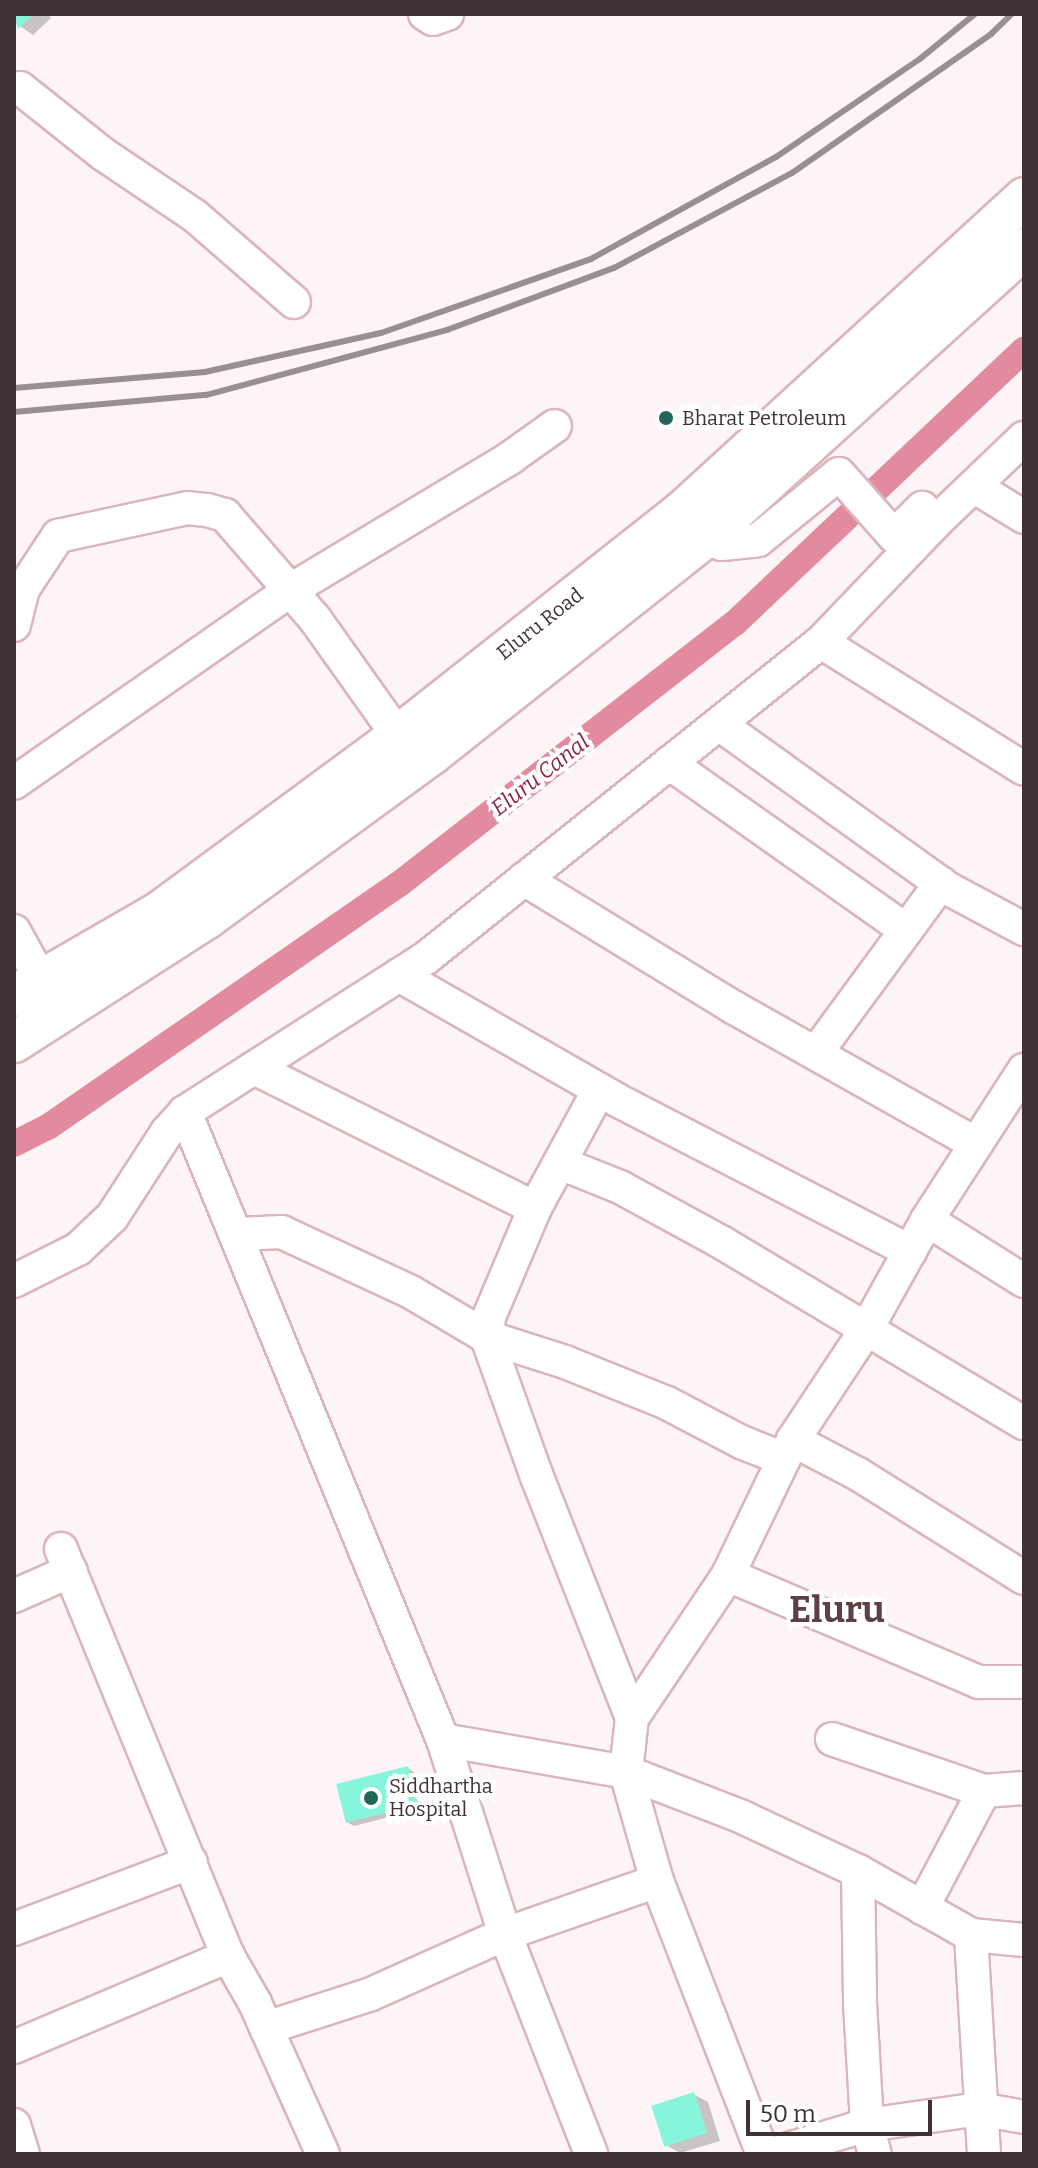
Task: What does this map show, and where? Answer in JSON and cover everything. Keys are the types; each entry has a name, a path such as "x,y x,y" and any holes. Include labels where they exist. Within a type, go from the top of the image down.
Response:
{"main road":[{"name":"Eluru Road","path":"28,988 161,911 398,736 694,525 1024,198"},
{"name":"Eluru Road","path":"14,1042 207,918 407,772 694,525 1024,249"}],"street":[{"path":"425,14 433,19 447,14"},
{"path":"16,91 195,216 294,302"},
{"path":"14,783 289,591 510,458 555,426"},
{"path":"694,525 722,544 758,540 839,474 894,536 975,487 1024,438"},
{"path":"975,487 1024,517"},
{"path":"14,625 23,589 58,536 187,508 225,515 315,619 398,736"},
{"path":"14,1281 66,1256 112,1217 167,1132 185,1112 399,975 821,642 929,515"},
{"path":"821,642 1024,769"},
{"path":"719,724 941,883 1024,929"},
{"path":"669,763 906,930"},
{"path":"524,879 733,1007 976,1144"},
{"path":"816,1053 941,883"},
{"path":"14,931 28,988"},
{"path":"399,975 599,1090 910,1251"},
{"path":"254,1068 535,1208"},
{"path":"763,2154 657,1881 626,1772 632,1718 728,1575 789,1450 867,1328 927,1220 1024,1070"},
{"path":"599,1090 535,1208 489,1317 487,1337 537,1477 632,1718"},
{"path":"185,1112 238,1234 443,1740 505,1934 591,2154"},
{"path":"560,1163 620,1187 867,1328 1024,1423"},
{"path":"927,1220 1024,1281"},
{"path":"238,1234 282,1232 411,1292 487,1337 565,1362 667,1403 741,1442 789,1450 858,1474 1024,1578"},
{"path":"14,1596 66,1560 228,1956 266,2028 323,2154"},
{"path":"728,1575 979,1682 1024,1682"},
{"path":"832,1739 984,1791 1024,1788"},
{"path":"443,1740 626,1772 740,1816 858,1871 971,1935 1024,1940"},
{"path":"922,1908 984,1791"},
{"path":"14,1929 191,1862"},
{"path":"858,1871 860,2003 871,2140"},
{"path":"266,2028 358,1999 505,1934 657,1881"},
{"path":"971,1935 984,2154"},
{"path":"14,2047 228,1956"},
{"path":"772,2154 871,2140 979,2109 1024,2117"},
{"path":"14,2125 23,2154"}],"building":[{"path":"14,14 34,14 18,29"},
{"path":"408,1766 418,1805 346,1823 336,1784"},
{"path":"694,2092 707,2133 664,2147 651,2106"}],"waterway":[{"name":"Eluru Canal","path":"14,1144 48,1127 398,885 735,623 1024,350"}],"railway":[{"path":"14,388 205,372 381,333 591,259 776,157 921,58 975,14"},
{"path":"14,412 206,395 447,330 614,268 792,173 991,34 1012,14"}],"place":[{"name":"Bharat Petroleum","path":"666,418"},
{"name":"Siddhartha Hospital","path":"371,1798"}],"district":[{"name":"Eluru","path":"837,1611"}]}
